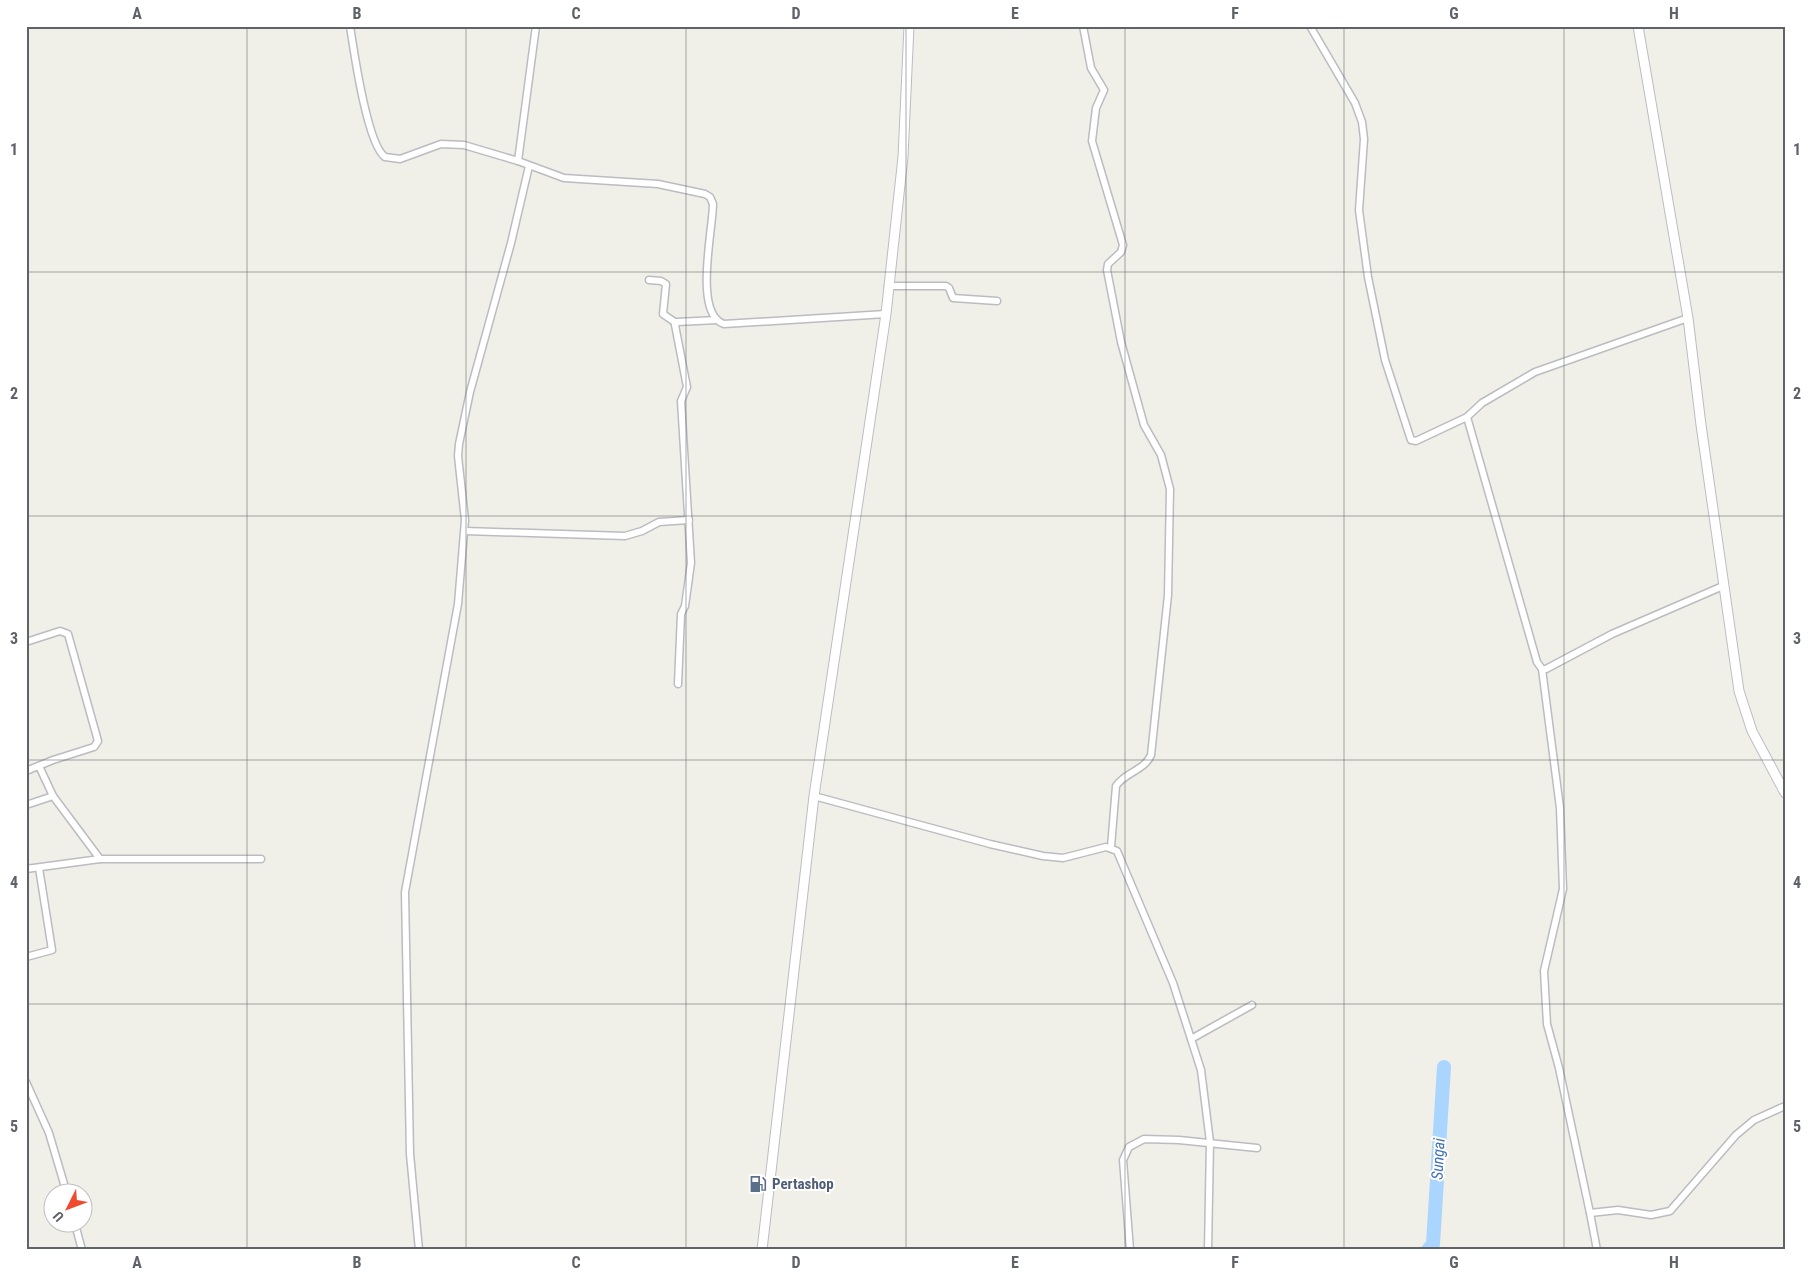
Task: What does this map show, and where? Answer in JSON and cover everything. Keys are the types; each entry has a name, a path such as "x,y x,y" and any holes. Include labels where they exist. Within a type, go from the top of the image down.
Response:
{"street":[{"path":"350,26 368,116 382,155 392,160 400,159 441,144 455,144 518,161 564,178 658,184 692,190 709,196 713,209 707,264 708,292 713,315 717,320 724,324 886,314"},
{"path":"518,161 536,26"},
{"path":"762,1250 814,796 886,314 903,157 909,26"},
{"path":"1083,26 1091,68 1104,90 1096,108 1092,141 1123,245 1121,252 1108,264 1108,277 1121,342 1144,425 1161,454 1170,489 1168,595 1151,755 1147,762 1116,786 1111,847"},
{"path":"1310,26 1355,103 1362,122 1364,139 1359,210 1368,277 1385,360 1411,440 1416,441 1467,417 1482,403 1535,372 1688,318"},
{"path":"1638,26 1688,318 1723,586 1744,711 1752,731 1785,793"},
{"path":"418,1250 410,1154 405,892 458,604 465,531 458,456 459,444 470,392 511,243 529,166"},
{"path":"649,280 662,281 666,284 663,314 676,324 687,387 681,401 691,564 685,606 681,614 678,684"},
{"path":"888,286 946,286 949,288 952,298 996,301"},
{"path":"676,324 687,320 717,320"},
{"path":"1467,417 1537,662 1542,669 1560,808 1563,889 1544,971 1547,1024 1563,1085 1597,1250"},
{"path":"465,531 625,536 642,531 659,522 689,520"},
{"path":"1542,669 1546,669 1612,634 1723,586"},
{"path":"26,642 60,631 68,634 98,738 98,744 94,747 26,771"},
{"path":"39,766 52,796 100,859"},
{"path":"26,805 52,796"},
{"path":"814,796 1043,856 1063,858 1111,847 1117,850 1173,983 1202,1070 1210,1142 1208,1250"},
{"path":"26,869 100,859 261,859"},
{"path":"26,957 52,950 39,868"},
{"path":"1191,1039 1252,1005"},
{"path":"26,1082 49,1133 64,1184"},
{"path":"1590,1214 1618,1210 1651,1215 1670,1211 1736,1135 1754,1120 1785,1106"},
{"path":"1130,1250 1122,1160 1129,1147 1144,1139 1210,1142 1258,1148"},
{"path":"78,1234 82,1250"}],"waterway":[{"name":"Sungai","path":"1428,1250 1433,1244 1444,1067"}],"place":[{"name":"Pertashop","path":"758,1184"}]}
